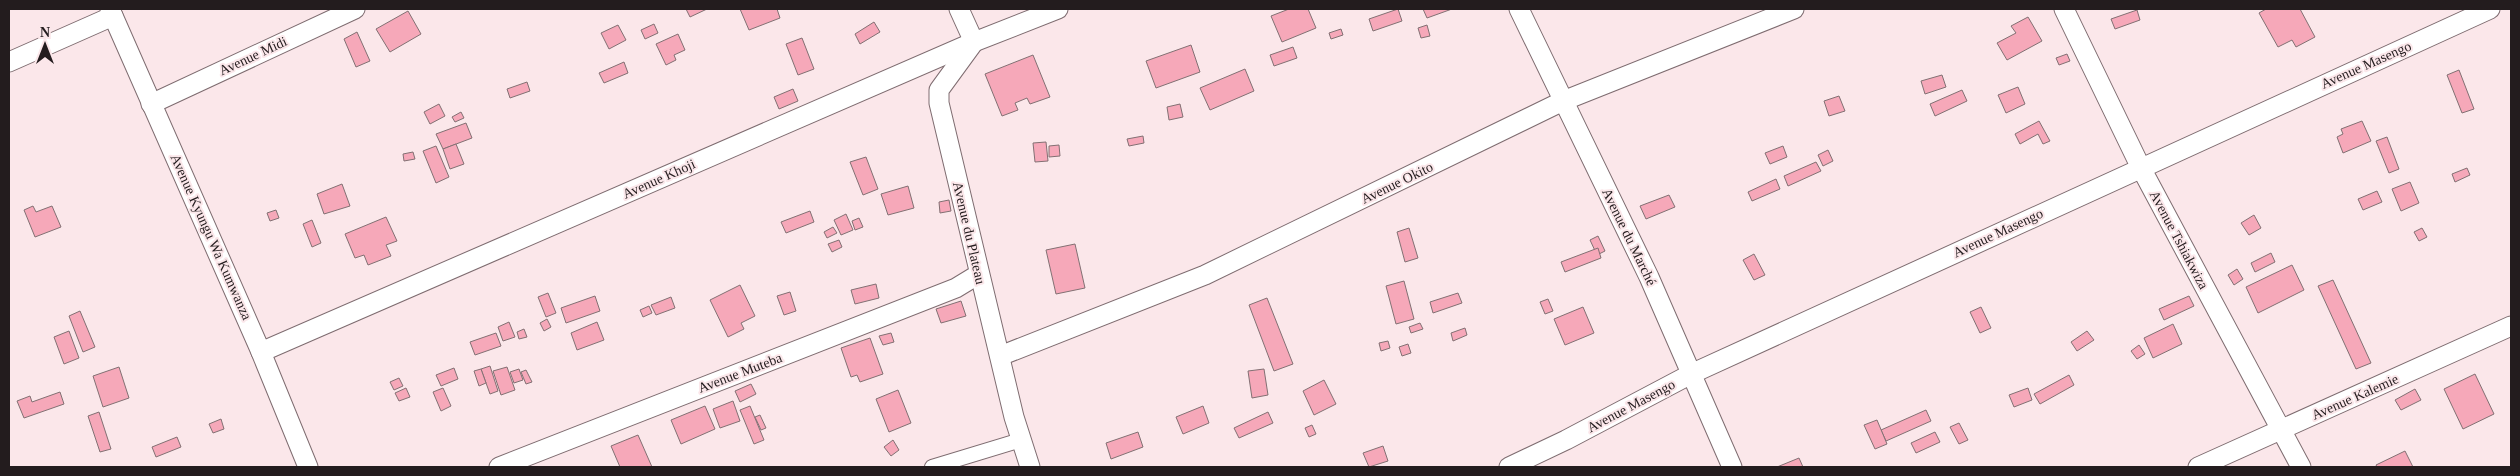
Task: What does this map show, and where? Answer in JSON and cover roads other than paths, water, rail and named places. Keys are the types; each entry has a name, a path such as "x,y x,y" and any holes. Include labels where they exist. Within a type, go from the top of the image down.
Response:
{"street":[{"name":"Avenue Midi","path":"151,104 355,9"},
{"path":"959,9 974,42"},
{"name":"Avenue Khoji","path":"262,352 974,42 1058,9"},
{"name":"Avenue du Marché","path":"1519,9 1649,276 1732,467"},
{"name":"Avenue Okito","path":"1000,356 1204,275 1563,101 1794,9"},
{"name":"Avenue Tshiakwiza","path":"2064,9 2140,168 2301,467"},
{"name":"Avenue Masengo","path":"1509,467 1566,440 1691,374 2490,9"},
{"name":"Avenue Kyungu Wa Kumwanza","path":"112,12 262,352 308,467"},
{"path":"9,62 112,12"},
{"name":"Avenue du Plateau","path":"974,42 939,90 938,96 979,274 1021,440 1030,467"},
{"name":"Avenue Muteba","path":"499,467 956,288 979,274"},
{"name":"Avenue Kalemie","path":"2198,467 2511,326"},
{"path":"932,467 1021,440"}]}
